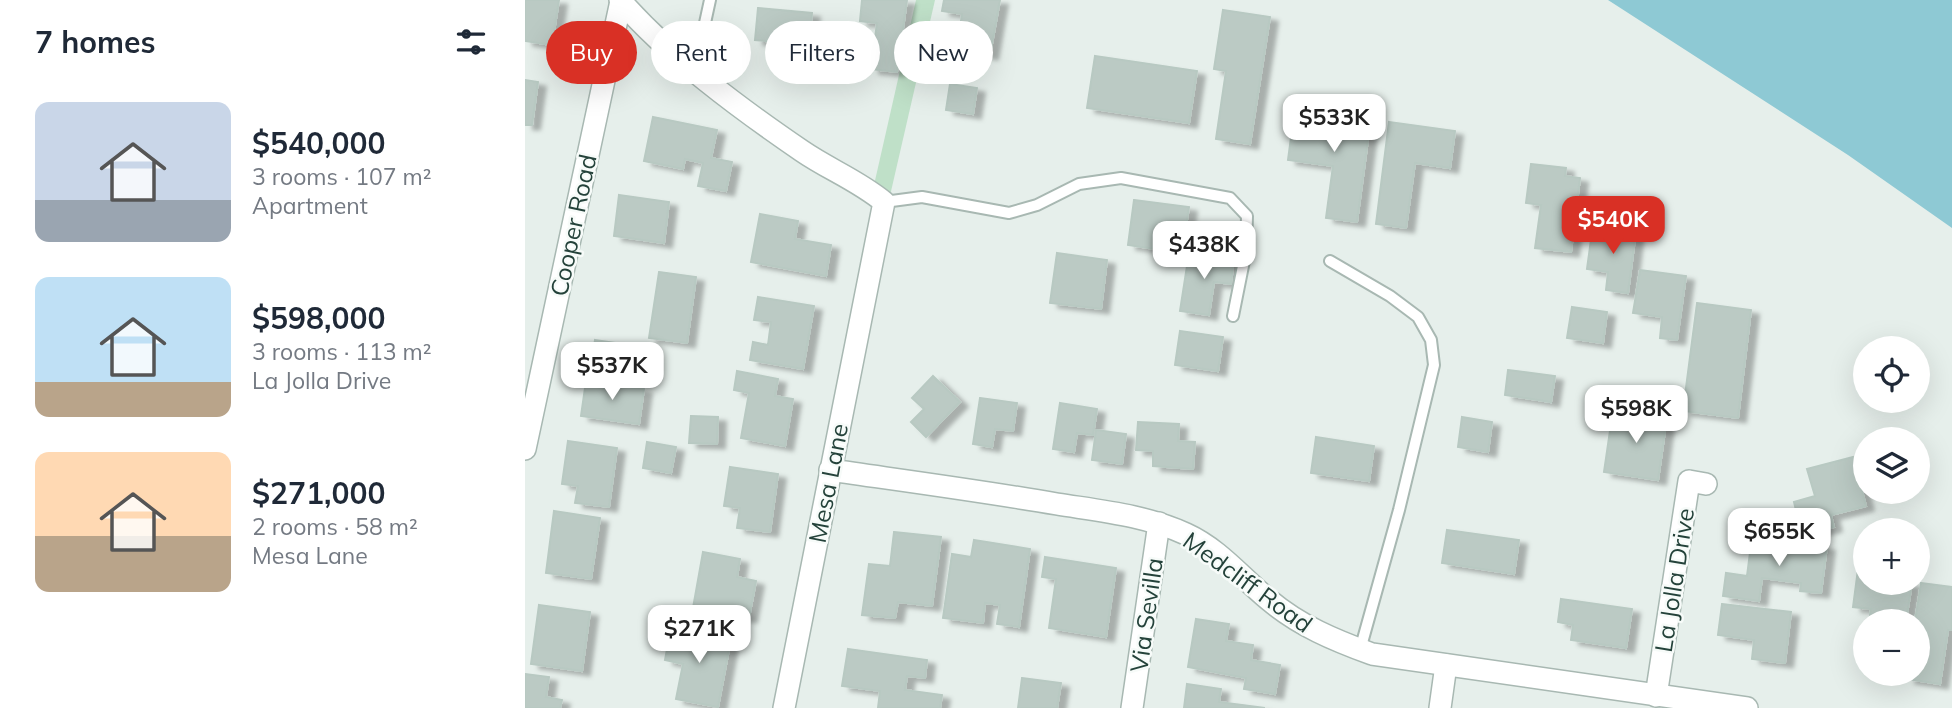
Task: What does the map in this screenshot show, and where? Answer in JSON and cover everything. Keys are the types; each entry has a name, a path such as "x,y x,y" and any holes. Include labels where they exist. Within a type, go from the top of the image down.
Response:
{"street":[{"path":"620,1 651,33"},
{"name":"Cooper Road","path":"525,449 620,1"},
{"path":"713,84 804,152 884,202"},
{"name":"Mesa Lane","path":"784,708 884,202"},
{"name":"Medcliff Road","path":"830,470 1035,500 1159,523 1189,535 1214,551 1267,599 1299,622 1334,641 1372,654 1745,708"},
{"name":"La Jolla Drive","path":"1656,696 1689,481 1706,484"},
{"name":"Via Sevilla","path":"1132,708 1159,523"},
{"path":"1440,708 1446,665"}],"lane":[{"path":"705,21 710,0"},
{"path":"884,202 922,197 1009,213 1037,205 1079,184 1121,178 1230,198 1247,215 1246,251 1233,316"},
{"path":"1330,261 1390,296 1418,317 1431,340 1434,365 1399,510 1360,650"}],"green space":[{"path":"916,0 935,0 930,21 911,21"},
{"path":"897,84 916,84 889,200 874,185"}],"water":[{"path":"1608,0 1952,0 1952,228 1848,155"}],"building":[{"path":"525,0 559,0 556,21 546,21 546,44 525,41"},
{"path":"862,0 907,0 904,21 894,21 894,72 880,70 880,21 860,21"},
{"path":"944,0 1000,0 993,38 993,21 961,21 962,14 942,11"},
{"path":"758,8 812,13 811,21 765,21 765,41 755,40"},
{"path":"1223,10 1270,17 1250,144 1216,139 1226,71 1214,69"},
{"path":"1095,56 1197,71 1189,123 1087,108"},
{"path":"525,80 538,82 532,125 525,125"},
{"path":"950,84 977,88 973,114 946,110"},
{"path":"1295,107 1371,117 1357,222 1326,218 1333,166 1288,160"},
{"path":"653,117 717,130 711,158 732,162 726,191 698,186 703,163 685,159 683,169 644,161"},
{"path":"1389,122 1455,131 1450,168 1415,163 1406,228 1376,224"},
{"path":"1531,164 1566,168 1565,176 1580,178 1571,252 1535,248 1541,205 1526,203"},
{"path":"619,195 669,202 664,243 614,236"},
{"path":"1134,200 1189,207 1182,253 1128,245"},
{"path":"760,214 798,221 795,239 831,245 826,276 751,262"},
{"path":"1593,225 1636,231 1628,293 1606,290 1608,272 1587,269"},
{"path":"1057,253 1107,260 1101,309 1050,303"},
{"path":"1189,253 1234,259 1231,284 1214,282 1209,315 1180,311"},
{"path":"1640,270 1686,276 1677,340 1660,338 1662,317 1633,313"},
{"path":"659,272 696,277 687,343 649,338"},
{"path":"758,297 814,306 803,369 750,360 753,342 768,345 771,322 754,320"},
{"path":"1697,303 1751,310 1738,418 1683,411"},
{"path":"1572,307 1607,312 1603,343 1567,338"},
{"path":"1180,331 1223,337 1218,371 1175,365"},
{"path":"595,340 650,348 644,381 590,373"},
{"path":"1508,370 1555,376 1551,402 1505,395"},
{"path":"737,371 778,379 775,396 793,399 785,446 741,438 749,393 734,390"},
{"path":"933,376 960,402 926,437 911,422 924,409 912,398"},
{"path":"586,381 644,389 639,424 581,416"},
{"path":"980,398 1017,403 1013,431 995,429 992,447 973,444"},
{"path":"1060,403 1097,409 1093,435 1077,433 1074,452 1053,449"},
{"path":"1613,410 1667,417 1658,480 1604,472"},
{"path":"691,416 718,417 717,444 689,443"},
{"path":"1462,417 1492,422 1488,452 1458,447"},
{"path":"1138,422 1179,424 1178,441 1195,442 1193,469 1153,466 1153,451 1136,450"},
{"path":"1096,430 1126,434 1122,464 1092,460"},
{"path":"1316,437 1374,446 1369,481 1311,473"},
{"path":"568,441 617,448 609,507 575,503 578,486 562,484"},
{"path":"647,442 676,447 671,473 643,468"},
{"path":"1853,457 1853,504 1866,506 1831,515 1834,527 1802,535 1794,502 1815,496 1807,469"},
{"path":"730,467 778,474 770,532 737,528 740,508 724,506"},
{"path":"554,511 600,518 591,579 546,573"},
{"path":"1447,530 1519,540 1514,574 1442,563"},
{"path":"894,532 941,537 932,606 898,602 895,618 862,615 869,564 890,566"},
{"path":"1752,537 1827,546 1821,593 1800,591 1801,583 1762,578 1759,601 1723,596 1726,573 1747,576"},
{"path":"974,540 1030,549 1019,627 997,624 1000,605 985,603 983,623 943,618 952,554 971,557"},
{"path":"703,552 740,559 737,577 756,581 749,618 693,608"},
{"path":"1045,557 1116,568 1106,637 1049,628 1056,579 1042,577"},
{"path":"1930,584 1952,587 1952,630 1948,630 1940,684 1930,682 1930,609 1917,609 1919,595 1930,595"},
{"path":"1855,595 1910,595 1908,609 1853,607"},
{"path":"1561,599 1632,609 1626,648 1571,640 1573,625 1558,622"},
{"path":"1722,604 1791,612 1785,663 1752,659 1754,640 1718,635"},
{"path":"539,605 590,612 582,671 531,664"},
{"path":"1196,619 1229,624 1226,641 1253,645 1251,660 1280,665 1275,694 1244,689 1246,678 1188,667"},
{"path":"671,628 731,639 718,707 676,699 683,664 665,660"},
{"path":"848,649 927,660 925,678 907,676 905,690 942,695 940,708 878,708 880,691 842,686"},
{"path":"525,674 549,677 546,697 562,700 560,708 525,708"},
{"path":"1022,678 1061,683 1057,708 1018,708"},
{"path":"1187,684 1221,689 1219,702 1265,708 1184,708"}]}
